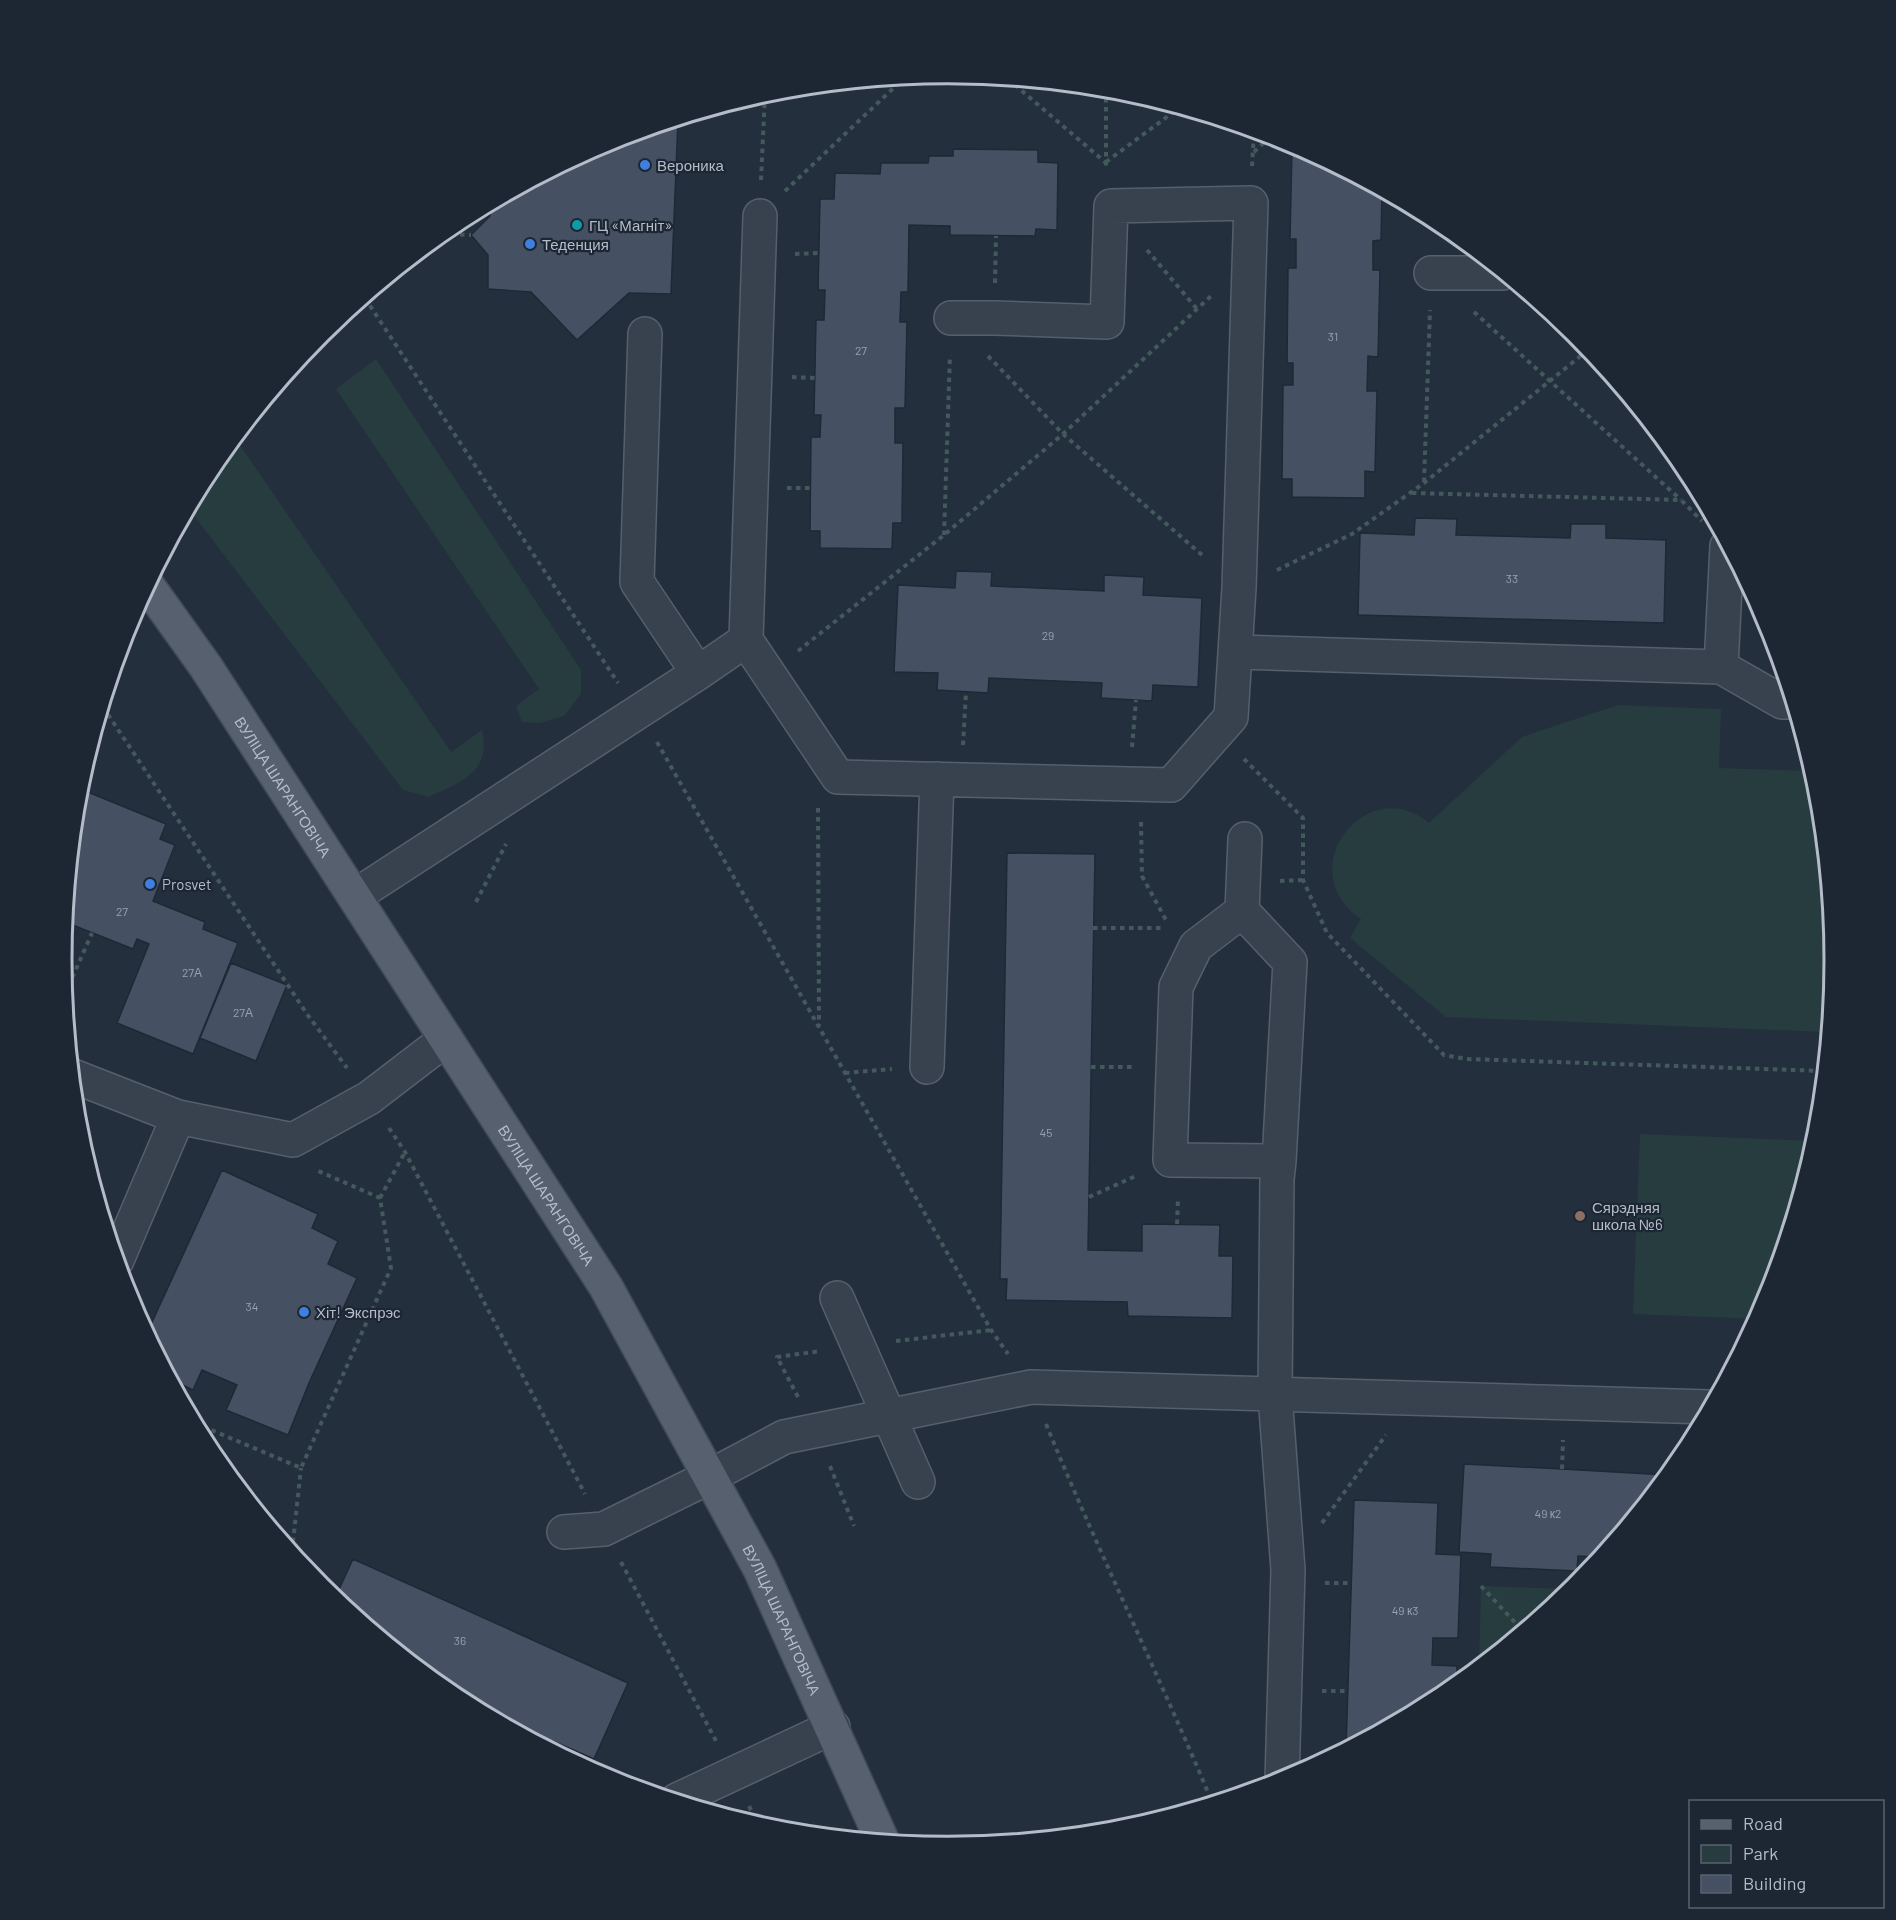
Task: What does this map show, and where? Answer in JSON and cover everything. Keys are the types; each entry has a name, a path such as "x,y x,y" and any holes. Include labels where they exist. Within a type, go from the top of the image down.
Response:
{"main road":[{"name":"ВУЛІЦА ШАРАНГОВІЧА","path":"153,593 206,667 606,1287 760,1569 879,1833"}],"lane":[{"path":"760,216 746,640 838,777 1171,785 1231,717 1239,588 1251,203 1111,206 1107,322 951,318"},
{"path":"1431,273 1491,273"},
{"path":"645,334 637,582 698,673"},
{"path":"1721,667 1726,559"},
{"path":"354,896 746,640"},
{"path":"1236,652 1721,667 1785,702"},
{"path":"927,1067 949,779"},
{"path":"1245,839 1242,911 1290,962 1278,1179 1275,1395 1288,1570 1282,1769"},
{"path":"1242,911 1196,946 1176,987 1170,1160 1280,1161"},
{"path":"80,1079 178,1117 293,1140 369,1098 446,1039"},
{"path":"121,1250 178,1117"},
{"path":"837,1298 918,1482"},
{"path":"564,1532 604,1529 710,1477 784,1437 1031,1386 1701,1407"},
{"path":"686,1796 833,1727"}],"path":[{"path":"760,216 896,86"},
{"path":"1018,87 1106,162"},
{"path":"1106,99 1106,162"},
{"path":"760,216 765,104"},
{"path":"1106,162 1172,113"},
{"path":"1254,139 1253,153 1263,143"},
{"path":"457,235 471,235"},
{"path":"995,318 996,236"},
{"path":"1424,483 1431,273"},
{"path":"368,303 649,728 991,1330 1031,1386 1077,1501 1174,1712 1209,1796"},
{"path":"769,674 944,535 1063,434 1197,309"},
{"path":"1473,311 1681,500 1712,532"},
{"path":"951,318 1063,434 1239,588 1352,534 1424,483 1581,355"},
{"path":"944,535 951,318"},
{"path":"1410,493 1681,500"},
{"path":"949,779 966,692"},
{"path":"1129,784 1136,700"},
{"path":"108,714 307,1014 369,1098 405,1152 753,1813"},
{"path":"1242,758 1303,818 1302,880 1327,933 1444,1055 1467,1059 1817,1071"},
{"path":"818,807 819,1028"},
{"path":"1093,928 1170,928 1142,876 1141,843"},
{"path":"73,977 92,933"},
{"path":"845,1073 927,1067"},
{"path":"1091,1067 1173,1067"},
{"path":"293,1140 307,1166 380,1198"},
{"path":"293,1542 301,1468 391,1268 380,1198 405,1152"},
{"path":"1089,1197 1170,1160"},
{"path":"858,1345 991,1330"},
{"path":"1321,1524 1409,1404 1417,1398"},
{"path":"208,1429 301,1468"},
{"path":"1481,1586 1518,1626"}],"green space":[{"path":"376,359 581,670 581,694 564,716 540,723 522,722 516,706 539,689 336,389"},
{"path":"240,445 451,752 482,730 484,745 482,756 478,766 462,781 429,797 403,790 193,515"},
{"path":"1618,705 1721,709 1719,768 1803,771 1817,846 1822,903 1824,960 1821,1032 1446,1017 1350,938 1361,919 1341,899 1333,876 1335,853 1345,833 1361,818 1382,809 1405,810 1429,823 1522,737"},
{"path":"1640,1134 1805,1141 1778,1242 1747,1319 1633,1314"},
{"path":"1481,1586 1557,1589 1526,1619 1479,1656"}],"building":[{"name":"ГЦ «Магніт»","path":"678,127 671,294 629,293 577,340 531,292 488,289 488,255 471,235 490,214 510,201 561,174"},
{"path":"953,149 1038,150 1038,162 1058,163 1057,230 1036,229 1035,236 950,235 950,226 909,225 908,292 901,292 900,322 907,322 905,408 895,408 895,443 903,443 902,523 893,523 892,549 820,548 820,531 810,531 811,437 820,437 821,415 814,415 816,320 824,320 825,290 818,290 820,199 834,199 835,173 880,174 881,163 928,163 929,156 953,156"},
{"path":"1292,155 1382,199 1381,240 1373,241 1373,270 1380,270 1378,357 1368,356 1367,391 1377,391 1375,472 1365,471 1365,498 1292,497 1292,479 1282,479 1283,385 1293,385 1293,363 1287,363 1288,268 1296,268 1296,239 1290,239"},
{"path":"1415,518 1457,519 1456,535 1570,538 1571,524 1606,524 1606,538 1666,540 1664,623 1358,615 1360,533 1414,535"},
{"path":"956,571 992,572 991,586 1104,591 1104,575 1144,577 1143,595 1202,598 1198,687 1153,685 1152,701 1101,698 1102,683 989,678 988,693 937,690 938,673 894,672 898,585 955,588"},
{"path":"88,792 166,824 160,839 175,845 153,901 205,922 203,929 238,943 193,1054 117,1023 149,944 137,939 133,949 73,925 79,846"},
{"path":"1007,853 1095,854 1088,1250 1142,1251 1142,1224 1220,1225 1219,1256 1233,1256 1232,1318 1128,1316 1127,1302 1006,1300 1007,1279 1000,1279"},
{"path":"231,963 287,985 256,1061 200,1038"},
{"path":"222,1170 318,1214 312,1228 338,1241 328,1264 357,1278 288,1435 226,1410 237,1385 202,1370 193,1390 182,1385 151,1323"},
{"path":"1464,1464 1656,1474 1607,1538 1589,1557 1578,1556 1575,1571 1490,1567 1491,1554 1459,1552"},
{"path":"1354,1500 1438,1503 1436,1554 1461,1555 1458,1638 1433,1638 1432,1665 1457,1666 1457,1672 1386,1719 1346,1740"},
{"path":"353,1559 628,1683 594,1759 553,1742 510,1719 461,1688 370,1619 339,1589"}],"place":[{"name":"Вероника","path":"645,165"},
{"name":"ГЦ «Магніт»","path":"577,225"},
{"name":"Теденция","path":"530,244"},
{"name":"Prosvet","path":"150,884"},
{"name":"Сярэдняя школа №6","path":"1580,1216"},
{"name":"Хіт! Экспрэс","path":"304,1312"}]}
